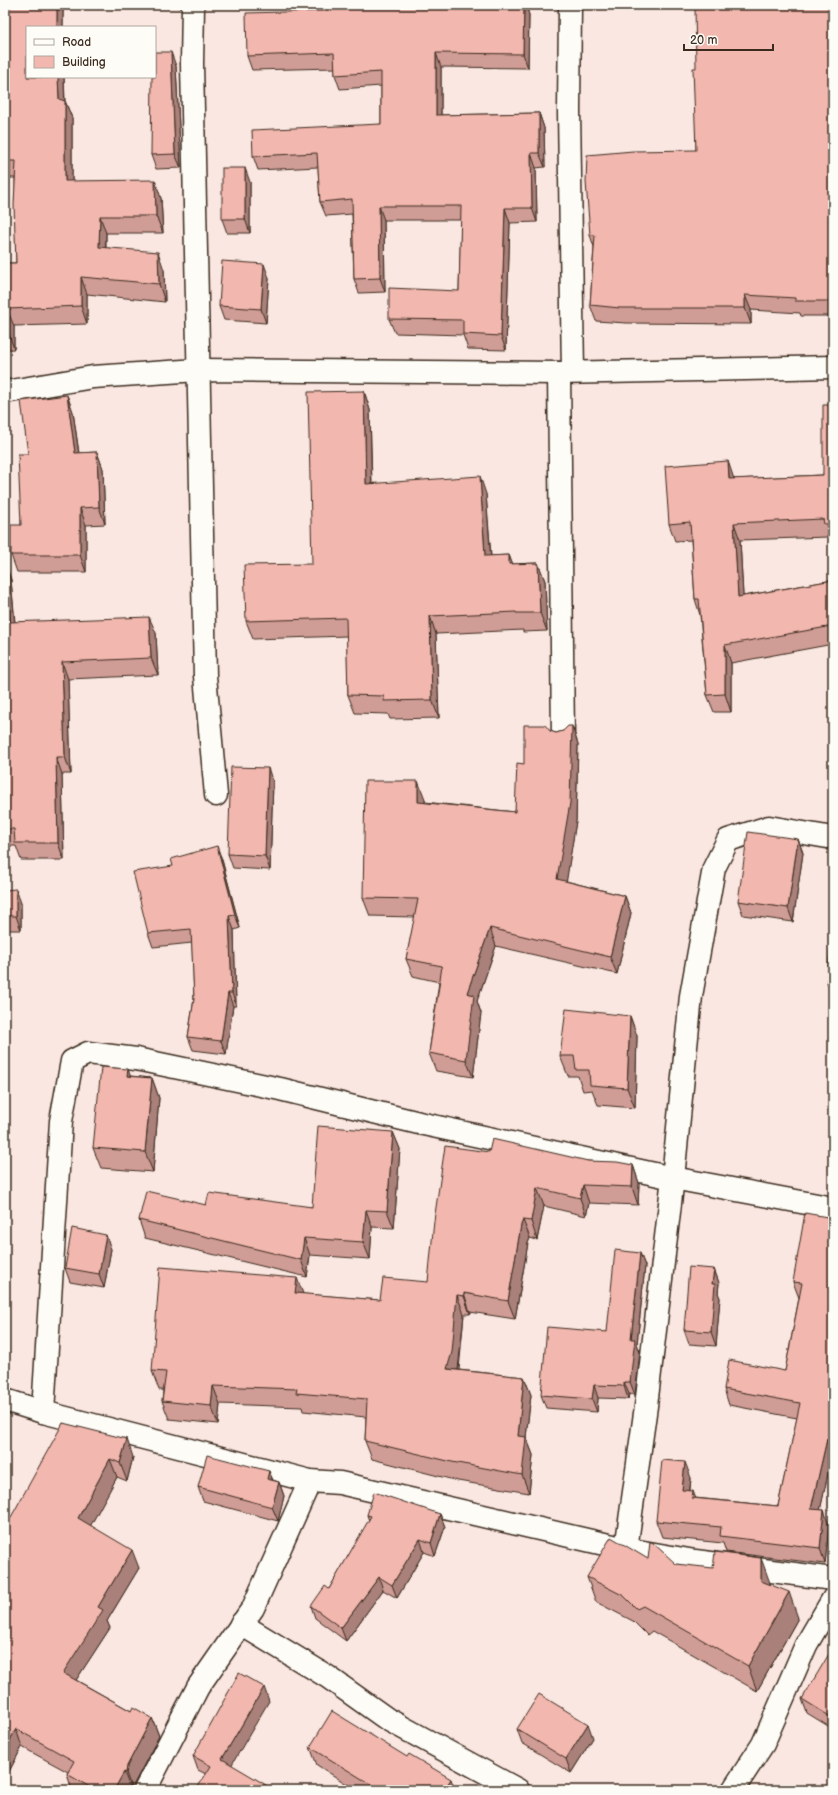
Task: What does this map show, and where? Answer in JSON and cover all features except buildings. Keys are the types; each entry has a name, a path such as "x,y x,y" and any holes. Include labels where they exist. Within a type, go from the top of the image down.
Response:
{"street":[{"path":"194,5 192,64 205,676 216,795"},
{"path":"563,738 570,5"},
{"path":"5,392 93,377 198,370 566,373 833,368"},
{"path":"626,1549 646,1406 673,1178 691,996 714,868 728,840 769,827 833,838"},
{"path":"43,1412 61,1121 72,1061 88,1053 136,1059 280,1089 419,1124 673,1178 833,1208"},
{"path":"5,1400 43,1412 310,1481 340,1483 626,1549 695,1561 833,1579"},
{"path":"145,1790 198,1688 253,1608 310,1481"},
{"path":"733,1790 763,1744 806,1645 833,1599"},
{"path":"241,1624 328,1677 387,1719 518,1790"}]}
